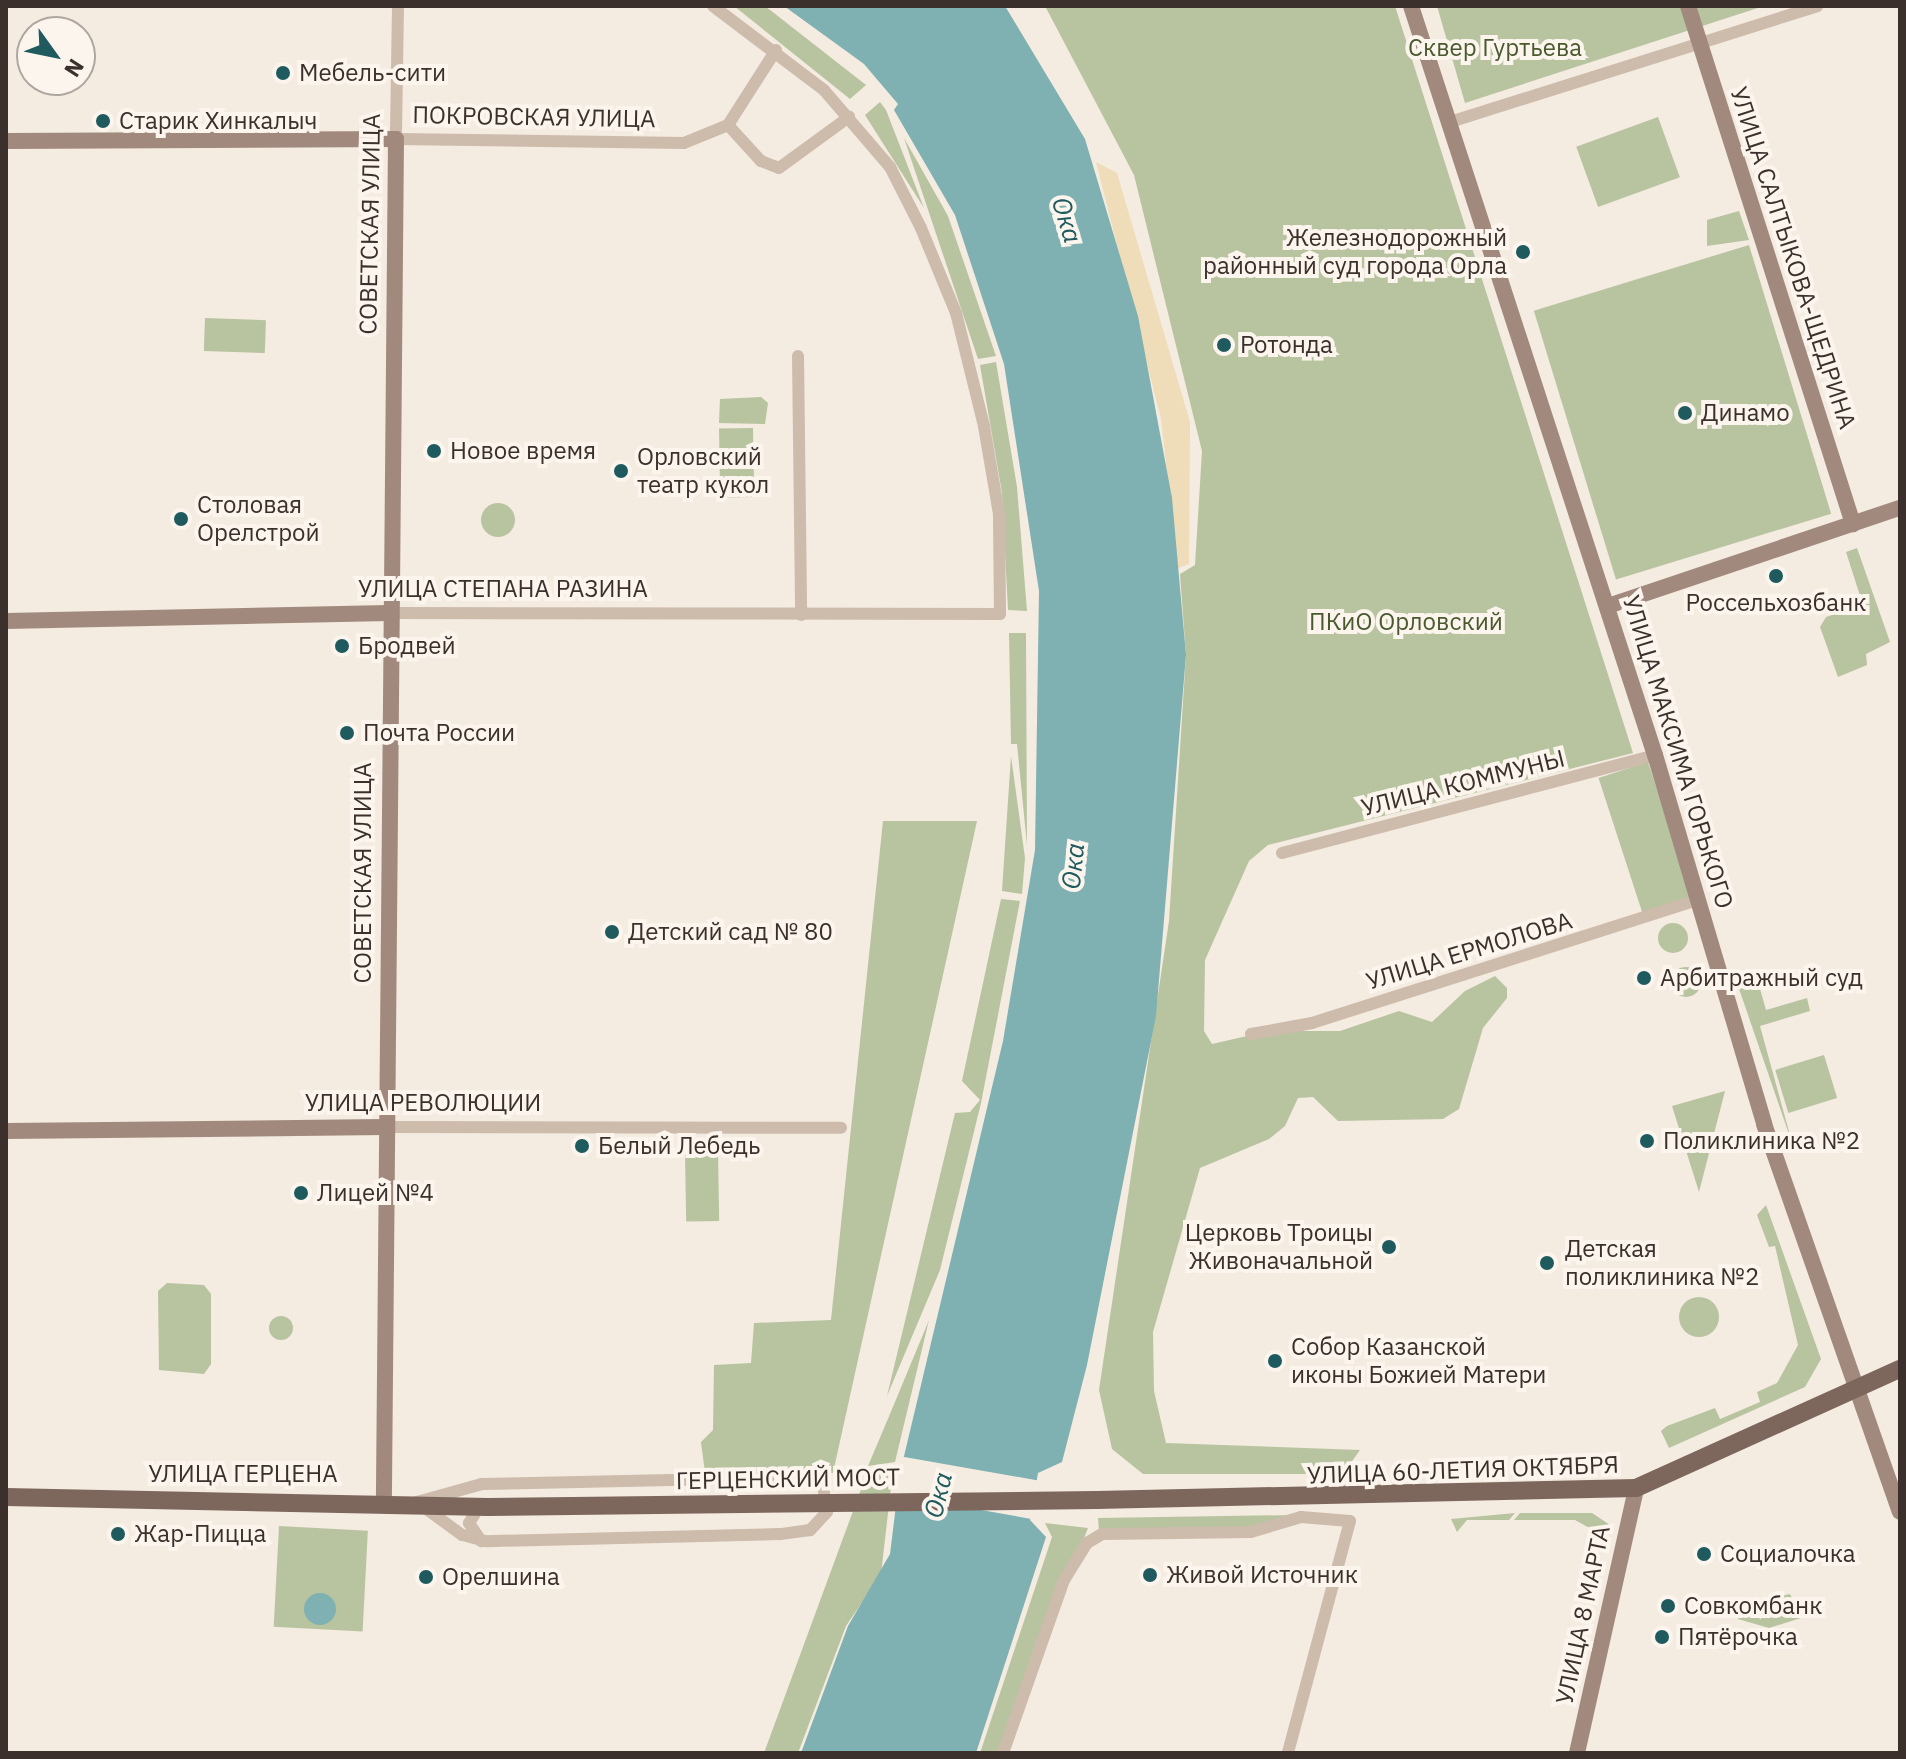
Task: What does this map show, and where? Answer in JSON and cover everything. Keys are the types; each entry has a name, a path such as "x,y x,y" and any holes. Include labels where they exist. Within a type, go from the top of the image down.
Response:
{"main road":[{"name":"УЛИЦА 60-ЛЕТИЯ ОКТЯБРЯ","path":"1097,1500 1636,1488 1855,1393 1900,1369"},
{"name":"УЛИЦА ГЕРЦЕНА","path":"6,1497 384,1500 483,1507"},
{"name":"ГЕРЦЕНСКИЙ МОСТ","path":"483,1507 1097,1500"}],"street":[{"name":"СОВЕТСКАЯ УЛИЦА","path":"384,1500 389,613 398,6"},
{"path":"713,6 776,50 849,117 779,168 761,161 728,125 776,50"},
{"name":"УЛИЦА МАКСИМА ГОРЬКОГО","path":"1411,6 1608,606 1855,1393 1900,1512"},
{"name":"УЛИЦА САЛТЫКОВА-ЩЕДРИНА","path":"1688,6 1853,524"},
{"path":"1450,122 1817,6"},
{"name":"УЛИЦА СТЕПАНА РАЗИНА","path":"6,621 389,613 1000,614 999,514 956,313 890,167 849,117"},
{"name":"ПОКРОВСКАЯ УЛИЦА","path":"6,141 396,139 684,143 728,125"},
{"path":"798,356 801,615"},
{"path":"1608,606 1900,508"},
{"name":"УЛИЦА КОММУНЫ","path":"1282,853 1655,755"},
{"name":"УЛИЦА ЕРМОЛОВА","path":"1251,1034 1327,1019 1698,900"},
{"name":"УЛИЦА РЕВОЛЮЦИИ","path":"6,1131 385,1127 841,1128"},
{"path":"804,1477 823,1486 828,1504 818,1525 791,1533 481,1541 417,1502 446,1489 531,1483 804,1477"},
{"name":"УЛИЦА 8 МАРТА","path":"1577,1753 1636,1488"},
{"path":"481,1541 469,1523 483,1507"},
{"path":"1003,1753 1077,1559 1102,1534 1251,1532 1301,1517 1350,1521 1288,1753"}],"green space":[{"path":"734,6 765,6 866,85 850,99"},
{"name":"ПКиО Орловский","path":"1045,6 1395,6 1633,753 1268,845 1249,861 1205,960 1204,1031 1212,1044 1269,1031 1340,1031 1399,1011 1432,1022 1465,991 1495,976 1507,988 1507,998 1483,1028 1459,1109 1443,1119 1338,1121 1313,1097 1298,1098 1285,1126 1269,1139 1200,1168 1153,1332 1154,1391 1166,1443 1360,1450 1343,1474 1143,1474 1112,1449 1099,1390 1169,921 1186,655 1180,574 1195,565 1202,451 1134,175"},
{"name":"Сквер Гуртьева","path":"1437,6 1764,6 1465,103"},
{"path":"880,102 886,110 924,208 865,115"},
{"path":"1658,117 1680,177 1598,207 1576,147"},
{"path":"904,138 948,216 996,356 978,359"},
{"path":"1739,211 1749,240 1707,246 1707,220"},
{"name":"Динамо","path":"1749,245 1831,514 1616,580 1534,311"},
{"path":"205,318 266,320 265,353 204,351"},
{"path":"996,362 1017,487 1027,611 1008,610 1002,493 980,365"},
{"path":"761,397 768,403 765,424 719,423 720,399"},
{"path":"753,428 754,497 720,498 719,429"},
{"path":"498,503 510,508 515,520 510,532 498,537 486,532 481,520 486,508"},
{"path":"1857,548 1890,642 1866,654 1867,665 1838,677 1820,627 1826,617 1863,605 1846,552"},
{"path":"1009,633 1026,633 1027,845 1017,744 1011,744"},
{"path":"1011,756 1025,858 1022,894 1002,891"},
{"path":"1648,762 1692,897 1642,913 1599,778"},
{"path":"883,821 977,821 833,1473 705,1473 701,1442 713,1430 714,1365 751,1363 754,1323 831,1320"},
{"path":"1001,899 1020,901 981,1103 940,1270 887,1396 955,1113 970,1112 980,1100 962,1081"},
{"path":"1673,923 1684,927 1688,938 1684,949 1673,953 1662,949 1658,938 1662,927"},
{"path":"1686,967 1697,971 1701,982 1697,993 1686,997 1675,993 1671,982 1675,971"},
{"path":"1755,971 1766,1010 1807,998 1810,1011 1760,1026 1793,1146 1735,977"},
{"path":"1824,1055 1837,1098 1788,1113 1775,1070"},
{"path":"1725,1091 1699,1192 1672,1106"},
{"path":"718,1153 719,1221 686,1222 685,1154"},
{"path":"1766,1205 1821,1359 1805,1387 1669,1448 1661,1431 1667,1426 1715,1408 1720,1419 1760,1402 1757,1392 1777,1383 1798,1345 1775,1246 1769,1247 1757,1215"},
{"path":"167,1283 204,1285 211,1294 211,1364 204,1374 159,1370 158,1291"},
{"path":"1699,1297 1713,1303 1719,1317 1713,1331 1699,1337 1685,1331 1679,1317 1685,1303"},
{"path":"276,1316 286,1316 293,1323 293,1333 286,1340 276,1340 269,1333 269,1323"},
{"path":"929,1320 895,1462 868,1466 890,1414"},
{"path":"893,1470 881,1574 846,1626 798,1753 764,1753 867,1473"},
{"path":"1515,1513 1509,1520 1467,1520 1457,1532 1451,1519"},
{"path":"1520,1513 1592,1513 1610,1525 1604,1536 1575,1520 1514,1520"},
{"path":"1295,1515 1254,1527 1099,1530 1098,1518"},
{"path":"1045,1523 1088,1528 1001,1753 980,1753 1052,1537"},
{"path":"279,1526 368,1531 363,1632 274,1627"},
{"path":"1790,1594 1801,1618 1769,1628 1738,1619 1741,1605"}],"sand":[{"path":"1096,162 1117,173 1190,422 1189,564 1178,568 1161,419"}],"water":[{"name":"Ока","path":"784,6 1005,6 1085,139 1138,316 1172,498 1186,655 1156,1016 1087,1365 1062,1462 1038,1473 1030,1520 1046,1537 976,1753 801,1753 848,1626 890,1554 900,1473 1003,1041 1035,850 1039,591 1004,364 955,215 894,110 898,104 864,64"},
{"path":"320,1593 332,1597 336,1609 332,1621 320,1625 308,1621 304,1609 308,1597"}],"pier":[{"path":"897,1456 1041,1481 1034,1519 890,1494"}],"place":[{"name":"Мебель-сити","path":"283,73"},
{"name":"Старик Хинкалыч","path":"103,121"},
{"name":"Железнодорожный районный суд города Орла","path":"1523,252"},
{"name":"Ротонда","path":"1224,345"},
{"name":"Динамо","path":"1685,413"},
{"name":"Новое время","path":"434,451"},
{"name":"Орловский театр кукол","path":"621,471"},
{"name":"Столовая Орелстрой","path":"181,519"},
{"name":"Россельхозбанк","path":"1776,576"},
{"name":"Бродвей","path":"342,646"},
{"name":"Почта России","path":"347,733"},
{"name":"Детский сад № 80","path":"612,932"},
{"name":"Арбитражный суд","path":"1644,978"},
{"name":"Поликлиника №2","path":"1647,1141"},
{"name":"Белый Лебедь","path":"582,1146"},
{"name":"Лицей №4","path":"301,1193"},
{"name":"Церковь Троицы Живоначальной","path":"1389,1247"},
{"name":"Детская поликлиника №2","path":"1547,1263"},
{"name":"Собор Казанской иконы Божией Матери","path":"1275,1361"},
{"name":"Жар-Пицца","path":"118,1534"},
{"name":"Социалочка","path":"1704,1554"},
{"name":"Живой Источник","path":"1150,1575"},
{"name":"Орелшина","path":"426,1577"},
{"name":"Совкомбанк","path":"1668,1606"},
{"name":"Пятёрочка","path":"1662,1637"}]}
